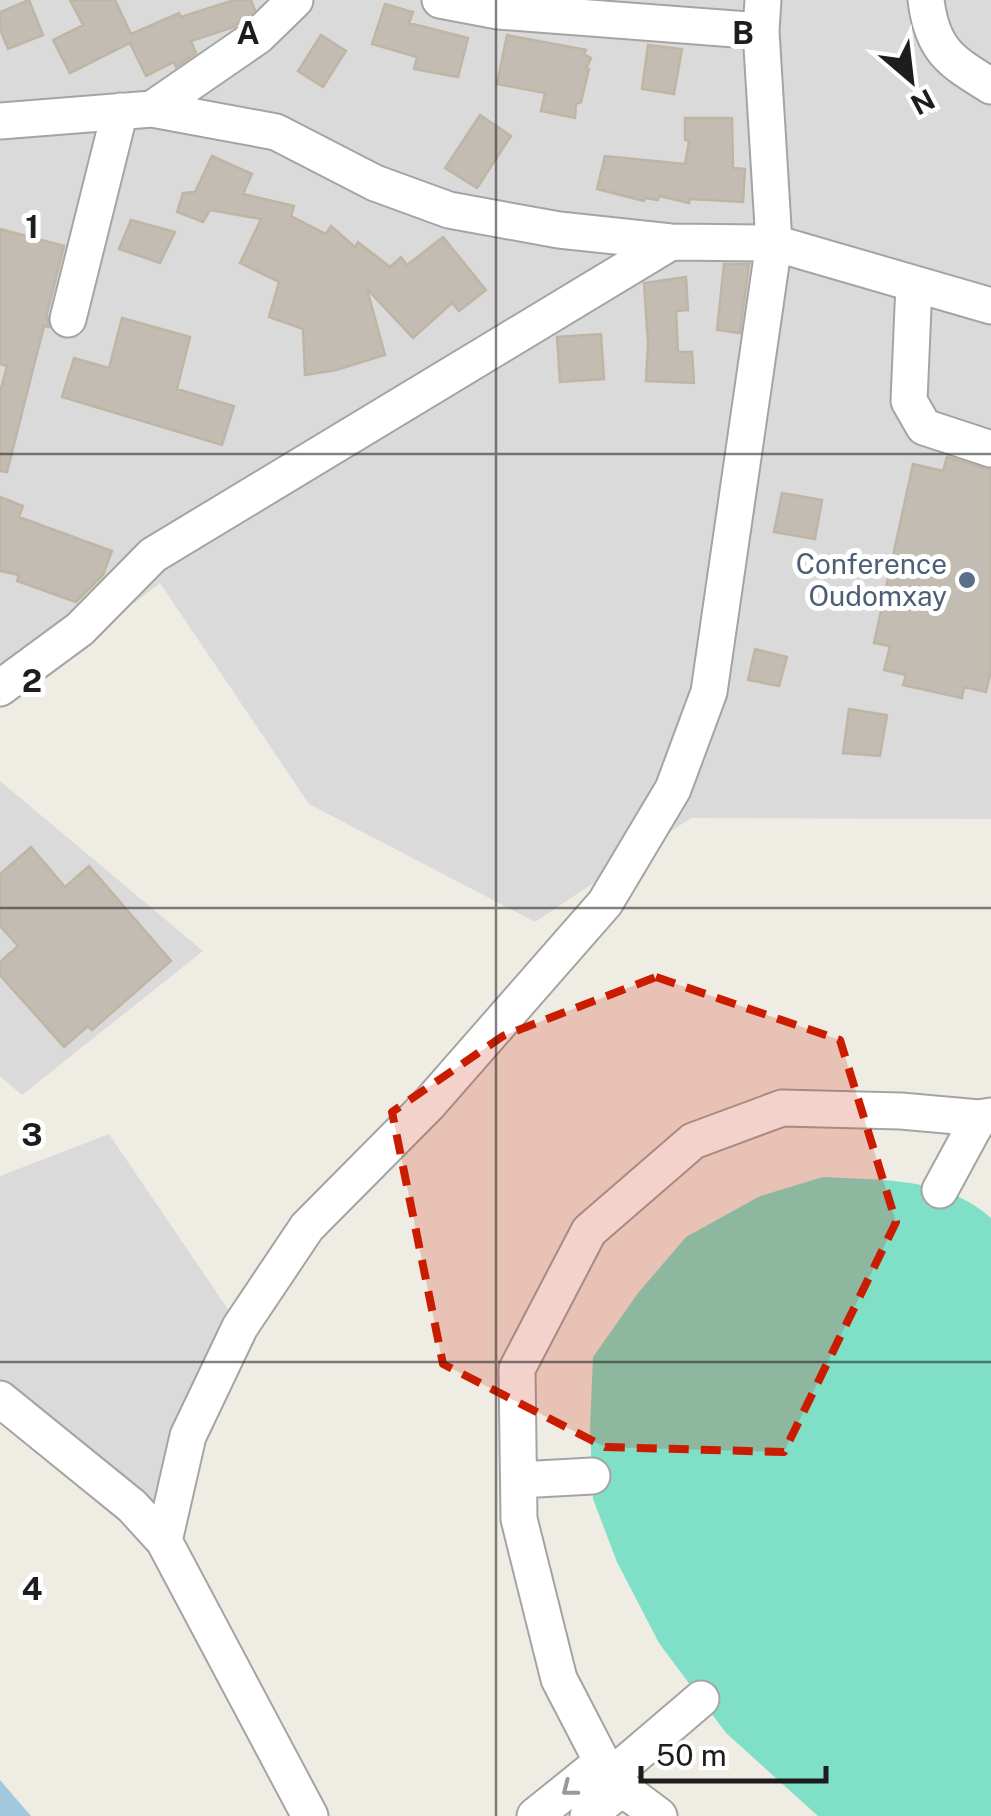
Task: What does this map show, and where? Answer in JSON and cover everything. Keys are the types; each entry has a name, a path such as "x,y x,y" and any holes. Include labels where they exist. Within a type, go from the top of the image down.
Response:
{"street":[{"path":"68,320 136,110 258,36 296,0"},
{"path":"164,1541 188,1436 240,1326 307,1227 429,1104 605,903 673,788 709,692 774,242 762,16 498,11 440,0"},
{"path":"926,0 930,30 951,60 991,86"},
{"path":"0,121 136,110 276,132 375,183 450,210 559,230 672,242 774,242 991,306"},
{"path":"0,688 80,629 153,555 672,242"},
{"path":"914,284 910,401 924,427 991,450"},
{"path":"658,1816 612,1775 559,1680 520,1519 517,1368 589,1230 693,1141 782,1108 985,1117 940,1190"},
{"path":"0,1399 132,1506 164,1541 310,1816"},
{"path":"519,1480 592,1476"},
{"path":"535,1816 612,1775 701,1699"},
{"path":"588,1816 612,1775"}],"highlighted area":[{"path":"656,977 840,1040 896,1222 784,1452 605,1447 443,1364 392,1112 503,1036"}],"shaded area":[{"path":"0,0 991,0 991,819 691,818 535,922 309,804 160,583 0,707"},
{"path":"0,781 203,951 22,1095 0,1076"},
{"path":"109,1134 240,1327 164,1541 0,1399 0,1176"}],"green space":[{"path":"823,1177 889,1180 933,1188 954,1195 991,1218 991,1816 818,1816 726,1733 659,1643 617,1562 593,1499 593,1357 638,1293 686,1237 760,1196"}],"water":[{"path":"0,1780 31,1816 0,1816"}],"building":[{"path":"29,0 43,35 8,49 0,29 0,12"},
{"path":"70,0 115,0 131,34 179,13 181,17 234,0 251,0 255,10 234,27 191,41 196,53 176,67 174,62 146,76 130,43 70,73 53,40 83,25"},
{"path":"385,4 413,12 409,23 468,38 458,77 414,69 417,57 372,44"},
{"path":"321,35 346,51 323,87 298,71"},
{"path":"507,35 586,50 584,54 591,58 575,118 541,111 545,93 497,84"},
{"path":"648,45 682,49 674,94 642,89"},
{"path":"480,115 511,136 477,188 445,168"},
{"path":"685,118 732,118 733,168 745,169 743,202 690,199 689,203 659,196 658,200 644,201 597,189 605,156 685,164 689,141 685,140"},
{"path":"212,156 252,174 243,194 294,206 291,216 326,234 331,226 355,247 358,242 390,267 401,257 407,265 443,237 486,290 459,311 452,303 413,338 367,289 385,355 305,375 303,329 269,317 279,282 240,263 261,219 210,210 203,222 177,212 183,193 195,192"},
{"path":"131,220 175,232 160,263 119,249"},
{"path":"0,229 64,246 47,314 49,327 44,326 7,472 0,471 0,392 7,366 0,364"},
{"path":"724,264 749,264 740,333 717,330"},
{"path":"686,277 688,310 676,311 678,352 692,352 694,383 646,381 644,283"},
{"path":"122,318 190,337 177,389 234,406 222,445 62,397 74,358 109,368"},
{"path":"601,334 604,379 560,382 557,337"},
{"path":"947,457 991,470 991,670 986,692 964,687 962,698 903,685 906,675 884,670 890,646 874,643 913,464 943,471"},
{"path":"782,493 822,500 815,539 774,532"},
{"path":"0,497 23,506 19,517 112,551 103,575 76,602 17,581 19,575 0,571"},
{"path":"755,649 787,657 779,686 748,680"},
{"path":"849,709 887,715 880,756 843,753"},
{"path":"31,847 65,887 89,866 171,961 92,1030 88,1026 64,1047 0,975 0,962 18,946 0,926 0,874"}],"place":[{"name":"Conference Oudomxay","path":"967,580"}]}
